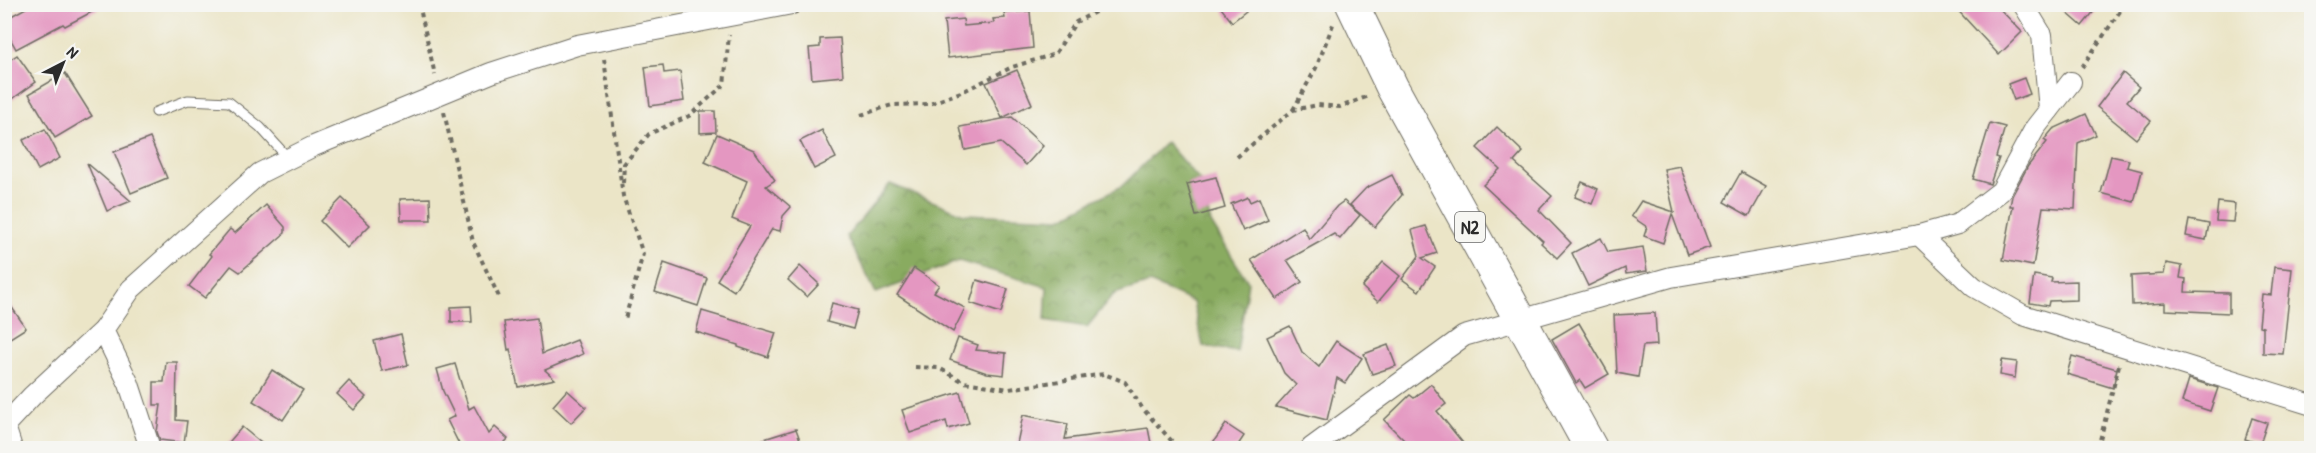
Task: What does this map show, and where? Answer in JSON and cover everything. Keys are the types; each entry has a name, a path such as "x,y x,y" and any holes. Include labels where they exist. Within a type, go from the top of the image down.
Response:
{"highway":[{"name":"N2","path":"1344,10 1392,87 1591,448"}],"street":[{"path":"12,448 5,426 32,396 103,330 131,289 260,173 439,94 502,69 577,45 792,4"},
{"path":"2023,4 2042,35 2049,110"},
{"path":"1311,448 1464,336 1671,276 1919,236 1958,224 2001,191 2035,128 2071,82"},
{"path":"1919,236 1974,287 2023,315 2312,405"},
{"path":"103,330 129,384 150,448"}],"lane":[{"path":"156,112 188,100 229,102 260,127 289,159"}],"path":[{"path":"420,4 473,243 499,297"},
{"path":"861,115 891,105 930,104 966,90 1012,66 1055,54 1077,22 1100,10 1105,4"},
{"path":"2071,82 2125,4"},
{"path":"1237,157 1293,110 1344,10"},
{"path":"623,196 624,164 649,134 689,116 724,85 731,16"},
{"path":"601,40 623,196 643,254 625,319"},
{"path":"1293,110 1318,105 1340,107 1392,87"},
{"path":"2098,448 2124,346"},
{"path":"915,367 939,368 964,382 1009,389 1104,374 1125,382 1143,409 1178,448"}],"green space":[{"path":"1166,142 1200,181 1211,223 1248,282 1237,352 1203,346 1193,302 1150,283 1114,294 1087,327 1045,320 1047,287 959,261 876,293 847,236 890,184 964,214 1061,218 1122,186"}],"building":[{"path":"33,4 107,4 16,49 4,27 4,20"},
{"path":"1218,4 1255,4 1232,22"},
{"path":"1952,4 1995,4 2022,32 1999,55"},
{"path":"2057,4 2100,4 2082,26"},
{"path":"1030,11 1033,48 948,58 944,21 963,19 964,26 994,23 993,19 1005,18 1004,13"},
{"path":"840,38 843,76 812,79 809,48 820,47 820,39"},
{"path":"17,55 36,82 4,105 4,64"},
{"path":"663,65 664,73 680,71 684,101 650,106 645,67"},
{"path":"1017,70 1032,104 1002,118 986,83"},
{"path":"65,73 92,116 55,138 29,94"},
{"path":"2123,73 2139,87 2127,101 2151,121 2136,139 2097,107"},
{"path":"2024,78 2030,94 2014,100 2008,84"},
{"path":"700,111 715,111 716,132 700,133"},
{"path":"2086,114 2096,135 2078,143 2075,209 2043,207 2033,266 2003,260 2013,206 2010,206 2012,196 2028,166 2047,142 2044,140 2053,129"},
{"path":"1012,117 1043,146 1026,165 1001,143 965,150 960,127"},
{"path":"1990,123 2005,127 1996,157 1999,158 1990,184 1973,179"},
{"path":"1497,127 1523,152 1514,162 1552,196 1539,210 1571,243 1557,258 1541,243 1543,241 1483,185 1500,169 1477,148"},
{"path":"45,129 60,158 38,170 23,140"},
{"path":"822,130 836,158 814,169 800,141"},
{"path":"717,134 754,150 775,180 766,186 791,207 783,216 780,231 772,229 734,291 717,280 750,226 732,219 747,181 705,162"},
{"path":"150,138 167,178 131,193 114,152"},
{"path":"2111,156 2129,160 2127,167 2142,171 2134,202 2101,193"},
{"path":"87,163 131,201 107,211"},
{"path":"1680,166 1710,247 1687,255 1672,214 1663,243 1644,236 1647,227 1631,216 1641,201 1674,212 1664,169"},
{"path":"1741,172 1766,186 1749,216 1724,202"},
{"path":"1392,175 1402,195 1375,227 1350,205 1366,188"},
{"path":"1216,177 1225,208 1196,216 1187,184"},
{"path":"1582,182 1598,189 1592,204 1575,197"},
{"path":"1248,197 1250,202 1259,198 1268,220 1243,231 1231,204"},
{"path":"342,198 370,225 347,248 320,221"},
{"path":"430,198 431,220 401,220 400,199"},
{"path":"1344,201 1360,215 1340,239 1334,234 1287,260 1302,282 1277,299 1251,260 1303,227 1309,239"},
{"path":"2218,202 2235,204 2233,222 2216,221"},
{"path":"266,205 285,227 285,233 240,272 231,266 205,298 189,286 212,256 209,254 230,229 235,233"},
{"path":"2189,220 2209,224 2206,240 2186,236"},
{"path":"1426,226 1437,253 1422,258 1435,267 1419,291 1402,279 1419,256 1412,230"},
{"path":"1601,238 1608,252 1643,247 1647,271 1626,274 1625,268 1588,286 1572,253"},
{"path":"1383,262 1400,276 1378,302 1362,287"},
{"path":"664,263 707,278 698,306 655,292"},
{"path":"2166,263 2182,266 2180,278 2186,279 2185,292 2229,293 2229,313 2165,310 2165,303 2132,305 2131,276 2164,274"},
{"path":"800,266 819,284 807,297 788,280"},
{"path":"2274,267 2292,269 2283,354 2263,353 2263,327 2259,326 2262,294 2271,295"},
{"path":"914,268 939,285 934,292 965,308 953,332 897,295"},
{"path":"2034,275 2052,278 2051,282 2077,281 2077,300 2049,301 2048,306 2030,303"},
{"path":"977,280 1008,289 1001,313 970,303"},
{"path":"4,296 26,328 4,342"},
{"path":"832,303 858,310 853,329 827,322"},
{"path":"471,306 472,322 451,322 451,307"},
{"path":"702,311 776,333 768,357 696,332"},
{"path":"1655,313 1657,345 1643,346 1638,377 1617,373 1614,315"},
{"path":"537,318 542,354 577,340 583,354 545,370 555,379 518,387 510,349 508,350 504,322"},
{"path":"1579,323 1609,374 1585,388 1580,380 1576,383 1552,339"},
{"path":"1290,326 1302,352 1319,367 1336,341 1362,358 1345,383 1337,378 1327,420 1276,407 1296,385 1284,373 1267,337"},
{"path":"401,334 408,365 382,371 374,341"},
{"path":"958,338 978,345 976,350 1006,353 1004,375 987,373 950,360"},
{"path":"1388,345 1396,366 1372,374 1364,354"},
{"path":"2072,356 2117,369 2113,388 2067,374"},
{"path":"2002,360 2017,362 2015,378 2000,375"},
{"path":"166,362 177,362 176,420 187,421 184,443 160,440 157,432 161,405 154,405 154,382 164,382"},
{"path":"455,364 469,409 474,406 489,434 495,427 508,439 499,448 461,448 447,420 455,416 443,391 437,369"},
{"path":"272,370 303,390 283,420 253,401"},
{"path":"2189,379 2218,388 2210,411 2182,402"},
{"path":"349,381 366,397 354,410 337,394"},
{"path":"1431,384 1446,404 1437,411 1467,448 1412,448 1384,420 1410,395 1414,398"},
{"path":"567,390 586,407 571,423 553,406"},
{"path":"960,392 969,423 948,429 946,421 910,433 902,410"},
{"path":"1023,415 1068,424 1065,439 1148,428 1152,448 1064,448 1064,443 1063,448 1016,448"},
{"path":"2252,418 2267,423 2260,444 2245,439"},
{"path":"1226,424 1244,436 1236,448 1209,448"},
{"path":"242,427 267,448 224,448"},
{"path":"796,429 803,448 746,448 745,445"}]}
